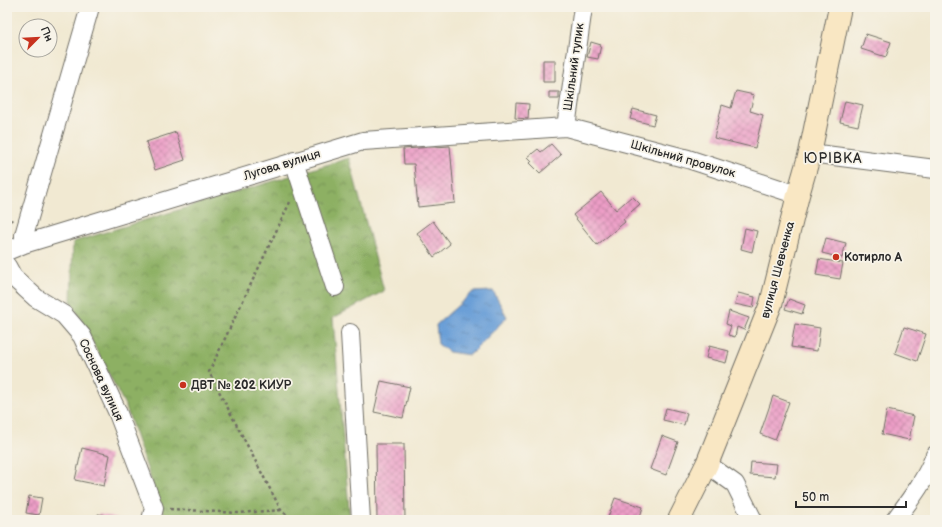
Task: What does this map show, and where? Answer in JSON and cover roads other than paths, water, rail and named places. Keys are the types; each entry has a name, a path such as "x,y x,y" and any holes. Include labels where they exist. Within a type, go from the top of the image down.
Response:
{"street":[{"path":"24,244 24,235 90,7"},
{"name":"Шкільний тупик","path":"566,127 583,7"},
{"name":"вулиця Шевченка","path":"679,520 707,464 771,304 810,153 840,7"},
{"name":"Лугова вулиця","path":"7,251 24,244 363,141 566,127"},
{"name":"Шкільний провулок","path":"566,127 688,159 798,195"},
{"path":"810,153 935,168"},
{"path":"294,161 335,287"},
{"name":"Соснова вулиця","path":"7,266 13,277 36,298 64,315 82,336 117,411 152,514"},
{"path":"350,333 361,520"},
{"path":"895,520 909,502 931,465 935,454"},
{"path":"707,464 735,484 752,520"}],"water":[{"path":"493,291 507,317 470,355 449,352 438,344 436,325 473,292"}],"place":[{"name":"Котирло А","path":"836,257"},
{"name":"ДВТ № 202 КИУР","path":"183,385"}],"district":[{"name":"ЮРІВКА","path":"833,158"}]}
